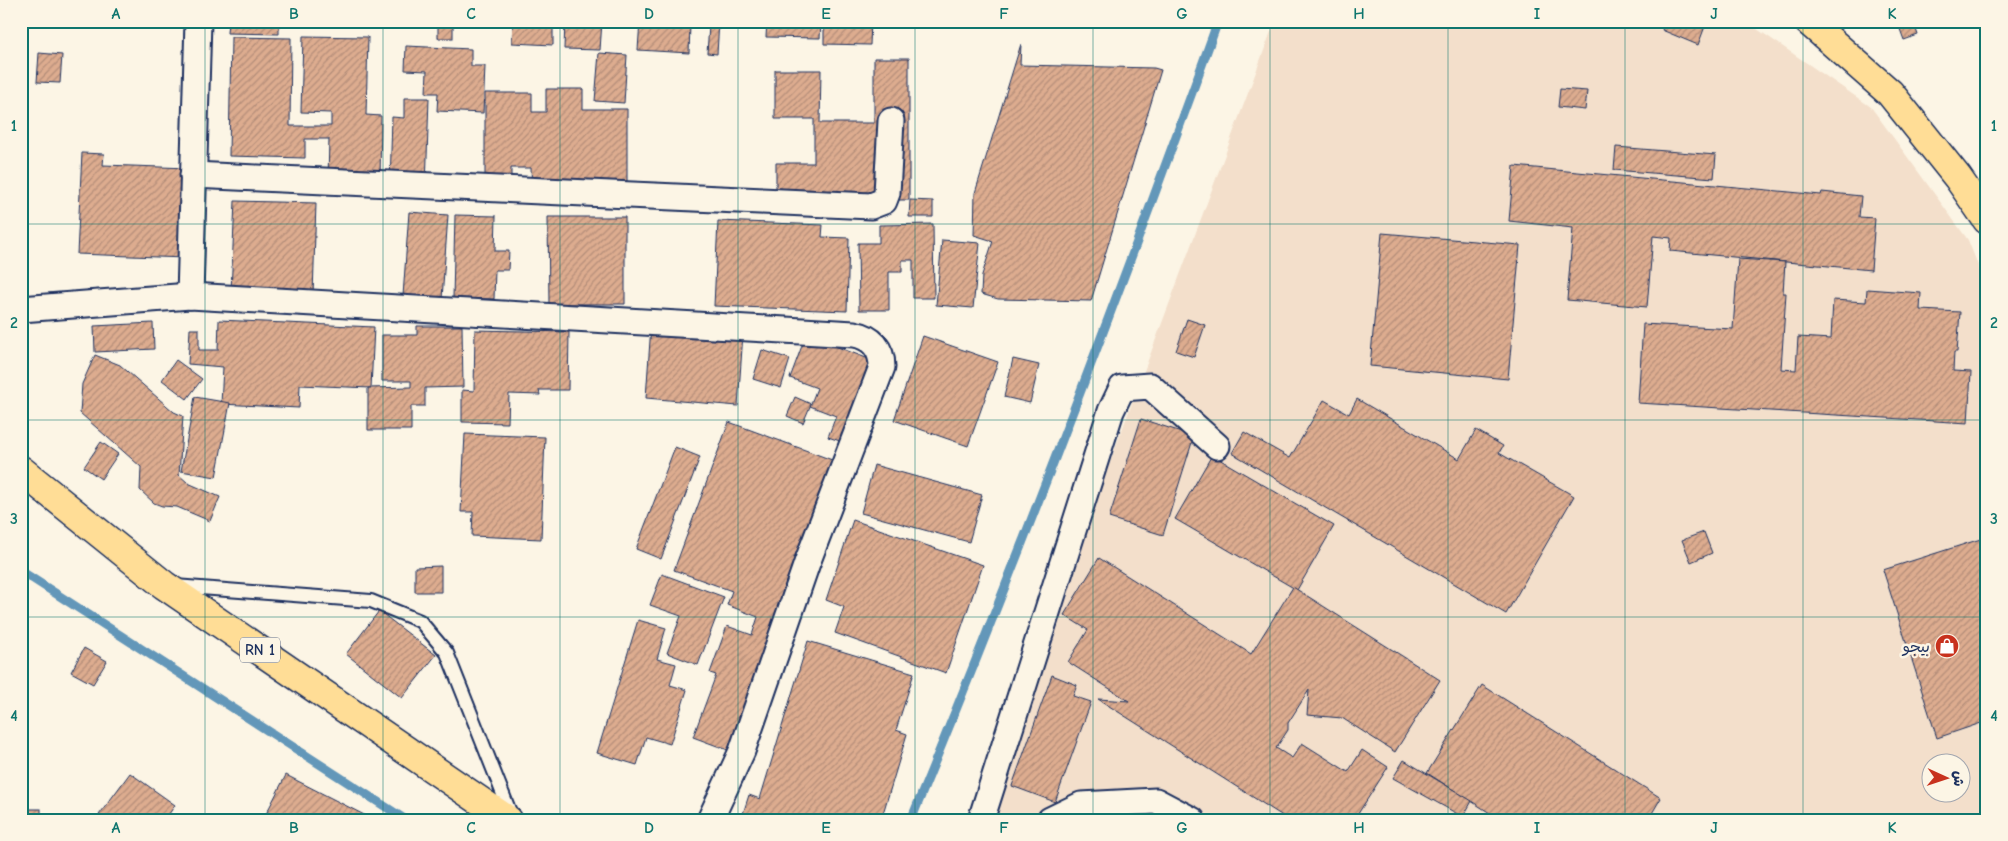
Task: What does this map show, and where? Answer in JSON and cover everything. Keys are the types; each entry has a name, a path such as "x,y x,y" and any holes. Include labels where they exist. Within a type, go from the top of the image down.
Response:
{"main road":[{"path":"1808,21 1890,93 1958,178 1987,220"},
{"name":"RN 1","path":"21,470 164,585 508,820"}],"street":[{"path":"190,296 198,21"},
{"path":"193,175 871,206 884,201 887,193 891,121"},
{"path":"21,309 190,296 854,334 873,342 880,353 882,367 807,563 742,752 710,820"},
{"path":"981,820 1112,411 1122,388 1150,386 1217,446"},
{"path":"1050,820 1081,805 1156,801 1192,820"}],"lane":[{"path":"164,585 371,601 420,622 447,653 513,820"}],"shaded area":[{"path":"1275,21 1741,21 1757,29 1871,107 1968,240 1987,288 1987,820 976,820"}],"building":[{"path":"228,21 279,21 279,34 227,33"},
{"path":"353,21 380,21 380,26 353,24"},
{"path":"438,21 453,21 453,38 438,38"},
{"path":"513,21 553,21 553,45 512,43"},
{"path":"565,21 602,21 600,50 564,49"},
{"path":"640,21 719,21 717,54 707,53 709,26 690,25 689,53 638,50"},
{"path":"767,21 821,21 820,38 766,37"},
{"path":"824,21 871,21 870,45 824,44"},
{"path":"1666,21 1707,21 1698,45 1662,30"},
{"path":"1897,21 1913,21 1918,35 1904,40"},
{"path":"303,36 368,37 366,115 381,116 380,180 328,179 329,139 305,139 305,158 229,156 231,37 291,38 290,126 331,126 331,113 301,112"},
{"path":"1021,44 1020,65 1154,68 1161,70 1091,301 998,299 981,294 982,275 993,241 974,235 975,193"},
{"path":"406,46 471,49 471,66 485,66 483,113 437,111 438,93 426,93 427,71 405,70"},
{"path":"39,53 62,55 60,83 37,82"},
{"path":"599,53 627,55 624,103 595,101"},
{"path":"874,58 909,58 909,200 776,200 776,163 814,163 814,119 775,119 775,70 821,70 820,123 874,123"},
{"path":"546,89 583,89 583,109 627,109 627,191 532,191 531,168 511,168 511,186 485,186 485,93 532,93 532,112 546,112"},
{"path":"1560,89 1587,91 1585,110 1558,107"},
{"path":"404,98 429,98 426,187 390,186 392,117 404,118"},
{"path":"1616,147 1716,155 1714,178 1614,170"},
{"path":"82,153 104,154 103,165 189,168 185,258 77,254"},
{"path":"1514,166 1821,195 1822,192 1861,196 1859,217 1875,218 1871,270 1670,251 1671,238 1653,236 1647,307 1567,300 1573,228 1509,221"},
{"path":"910,200 933,201 933,217 909,217"},
{"path":"235,201 316,203 313,295 231,292"},
{"path":"409,212 448,215 442,299 403,296"},
{"path":"455,215 496,216 495,251 509,251 508,270 495,270 494,299 453,298"},
{"path":"548,217 625,217 625,304 549,304"},
{"path":"718,221 823,225 822,237 849,238 847,311 714,306"},
{"path":"933,224 934,298 913,298 913,260 902,260 902,272 889,272 889,310 859,310 858,243 879,243 879,225"},
{"path":"1382,233 1520,245 1508,379 1370,366"},
{"path":"942,240 980,243 973,308 936,305"},
{"path":"1738,259 1785,262 1783,293 1786,293 1781,369 1796,370 1798,337 1831,339 1833,300 1866,302 1867,289 1921,293 1920,310 1960,312 1957,352 1954,352 1953,371 1971,372 1968,423 1638,403 1643,324 1733,329"},
{"path":"1187,319 1205,325 1194,357 1176,351"},
{"path":"219,320 374,327 371,388 300,385 299,408 221,404 223,367 188,364 190,329 199,329 199,350 218,350"},
{"path":"153,323 154,349 95,352 94,326"},
{"path":"417,326 462,326 463,387 425,388 425,406 411,406 411,430 368,430 368,388 411,387 411,381 382,381 382,335 417,335"},
{"path":"651,326 743,333 738,406 646,398"},
{"path":"475,330 569,332 568,390 539,390 540,395 509,394 508,423 462,422 462,390 474,391"},
{"path":"806,335 882,364 852,445 828,437 836,416 810,406 817,388 790,378"},
{"path":"923,336 998,362 968,446 894,420"},
{"path":"762,350 790,359 781,388 753,379"},
{"path":"95,355 120,365 174,412 183,416 179,475 188,483 220,497 210,521 177,507 162,506 154,503 140,490 141,467 80,413 82,384"},
{"path":"1013,359 1039,365 1030,403 1004,397"},
{"path":"176,360 202,379 187,399 162,380"},
{"path":"195,397 230,403 216,477 181,471"},
{"path":"795,397 811,404 803,423 787,416"},
{"path":"1357,399 1459,459 1476,430 1503,446 1499,453 1574,496 1506,614 1232,453 1244,432 1290,458 1324,400 1349,414"},
{"path":"1141,419 1194,436 1163,535 1109,518"},
{"path":"729,422 843,464 736,753 693,737 716,675 710,673 727,626 752,635 758,617 727,605 732,591 674,570"},
{"path":"465,434 545,437 541,539 472,536 473,512 461,512"},
{"path":"101,442 118,454 101,479 84,467"},
{"path":"675,447 700,457 661,559 636,549"},
{"path":"1212,455 1334,526 1297,590 1175,519"},
{"path":"874,465 982,495 969,542 861,513"},
{"path":"853,520 983,565 946,673 835,633 844,607 826,600"},
{"path":"1704,532 1712,553 1691,562 1682,540"},
{"name":"بيجو","path":"1987,537 1987,721 1937,738 1883,570"},
{"path":"1099,558 1251,654 1293,587 1440,680 1395,752 1342,718 1307,715 1309,690 1288,723 1288,730 1276,748 1292,758 1302,743 1348,772 1362,750 1388,767 1354,820 1289,820 1098,699 1129,701 1068,662 1088,630 1064,615"},
{"path":"441,566 441,592 415,592 415,567"},
{"path":"662,574 724,597 698,665 667,653 681,616 650,605"},
{"path":"379,611 436,655 402,698 346,654"},
{"path":"638,620 666,628 657,659 676,664 670,685 687,690 670,744 646,737 637,765 597,753"},
{"path":"808,641 914,673 896,730 907,734 881,820 741,820 749,795 760,799"},
{"path":"84,648 107,661 93,684 71,672"},
{"path":"1052,675 1077,685 1073,696 1091,702 1055,802 1012,786"},
{"path":"1482,685 1661,798 1648,820 1501,820 1427,773"},
{"path":"1404,760 1472,801 1463,817 1393,778"},
{"path":"130,773 175,805 165,820 106,820 99,815"},
{"path":"286,775 374,820 277,820 266,814"},
{"path":"21,809 41,809 41,820 21,820"}],"waterway":[{"path":"911,820 1069,422 1218,21"},
{"path":"21,571 406,820"}],"place":[{"name":"بيجو","path":"1947,646"}]}
